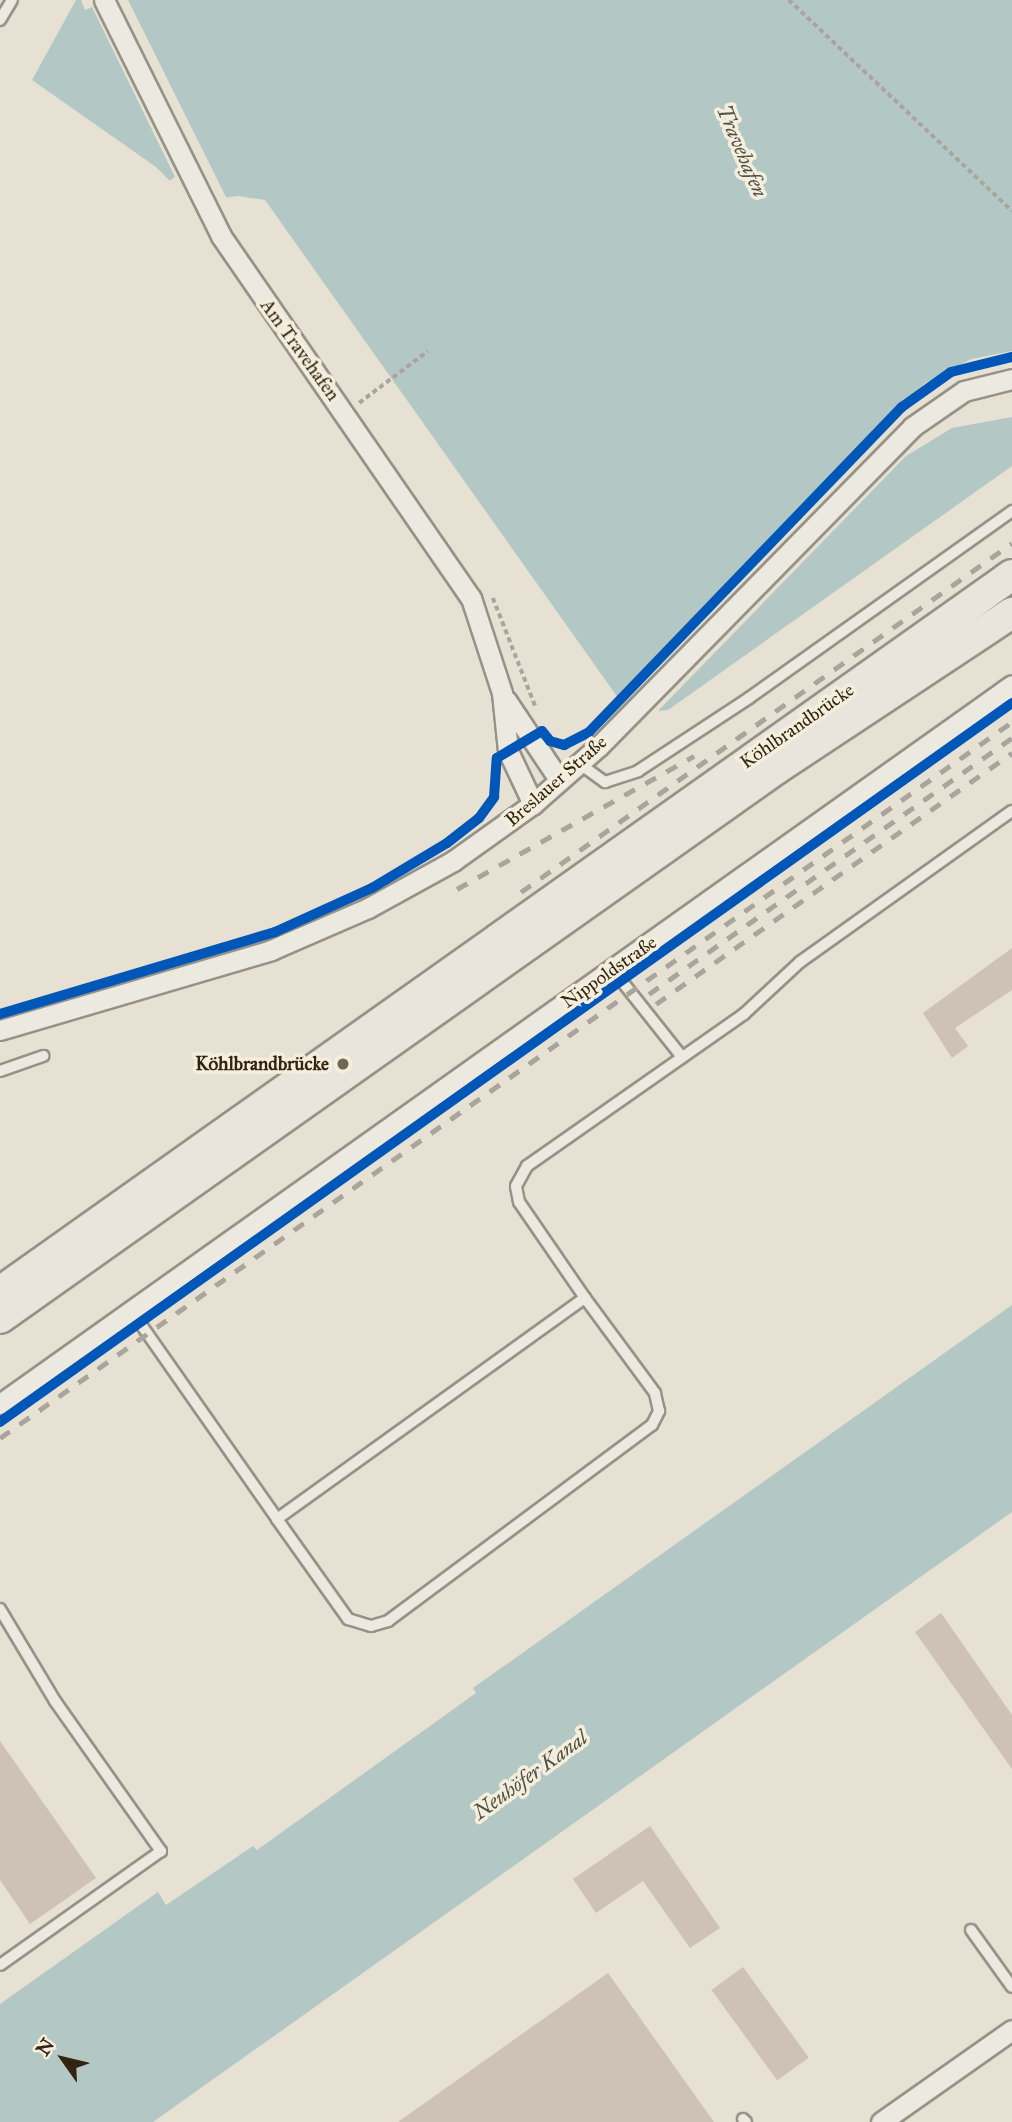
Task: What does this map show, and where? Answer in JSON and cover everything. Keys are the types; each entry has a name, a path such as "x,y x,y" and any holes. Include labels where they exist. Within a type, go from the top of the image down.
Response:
{"main road":[{"name":"Köhlbrandbrücke","path":"0,1292 1012,575"},
{"name":"Köhlbrandbrücke","path":"0,1318 776,769 1012,613"}],"street":[{"name":"Am Travehafen","path":"104,0 187,172 251,282 454,570 477,612 502,693 508,751 534,804"},
{"name":"Breslauer Straße","path":"0,1030 304,937 426,877 534,804 580,764 912,427 964,391 1012,379"},
{"name":"Nippoldstraße","path":"0,1404 1012,685"},
{"name":"Am Travehafen","path":"502,693 560,781"},
{"path":"881,2122 1012,2030"}],"lane":[{"path":"0,20 12,0"},
{"path":"580,764 605,782 638,771 749,698 1012,511"},
{"path":"133,1312 348,1619 371,1626 399,1613 652,1425 659,1411 655,1393 519,1202 516,1186 527,1166 765,999 800,962 1012,811"},
{"path":"613,970 682,1057"},
{"path":"0,1071 43,1056"},
{"path":"277,1520 585,1298"},
{"path":"0,1609 55,1701 161,1851 0,1965"},
{"path":"971,1930 1012,1987"}],"path":[{"path":"789,0 1012,211"},
{"path":"359,403 428,351"}],"water":[{"name":"Travehafen","path":"76,0 1012,0 1012,466 668,710 643,712 616,695 265,200 238,196 191,202 156,167 32,80"},
{"name":"Neuhöfer Kanal","path":"1012,1305 1012,1512 153,2122 0,2122 0,2004 158,1892 166,1905 253,1846 257,1850 476,1693 473,1688"}],"pier":[{"path":"81,0 128,0 228,201 190,206 166,183 175,177 92,7 85,10"},
{"path":"1012,351 1012,417 952,428 906,456 654,715 642,716 616,699 924,384 971,359"}],"building":[{"path":"1012,948 1012,990 955,1028 968,1046 952,1058 923,1013"},
{"path":"941,1613 1012,1715 1012,1769 915,1632"},
{"path":"0,1741 96,1878 30,1924 0,1880"},
{"path":"650,1826 720,1928 690,1948 643,1881 596,1913 573,1879"},
{"path":"743,1967 809,2058 777,2081 711,1990"},
{"path":"608,1973 714,2122 398,2122"}],"railway":[{"path":"521,892 1012,543"},
{"path":"0,1438 1012,722"},
{"path":"649,994 1012,738"},
{"path":"656,1004 1012,753"},
{"path":"457,889 694,756"}],"cycle path":[{"path":"0,1014 275,932 372,888 447,843 479,818 494,797 497,758 542,731 550,741 564,745 589,732 902,407 951,372 1012,357"},
{"path":"0,1422 1012,703"}],"place":[{"name":"Köhlbrandbrücke","path":"343,1064"}]}
